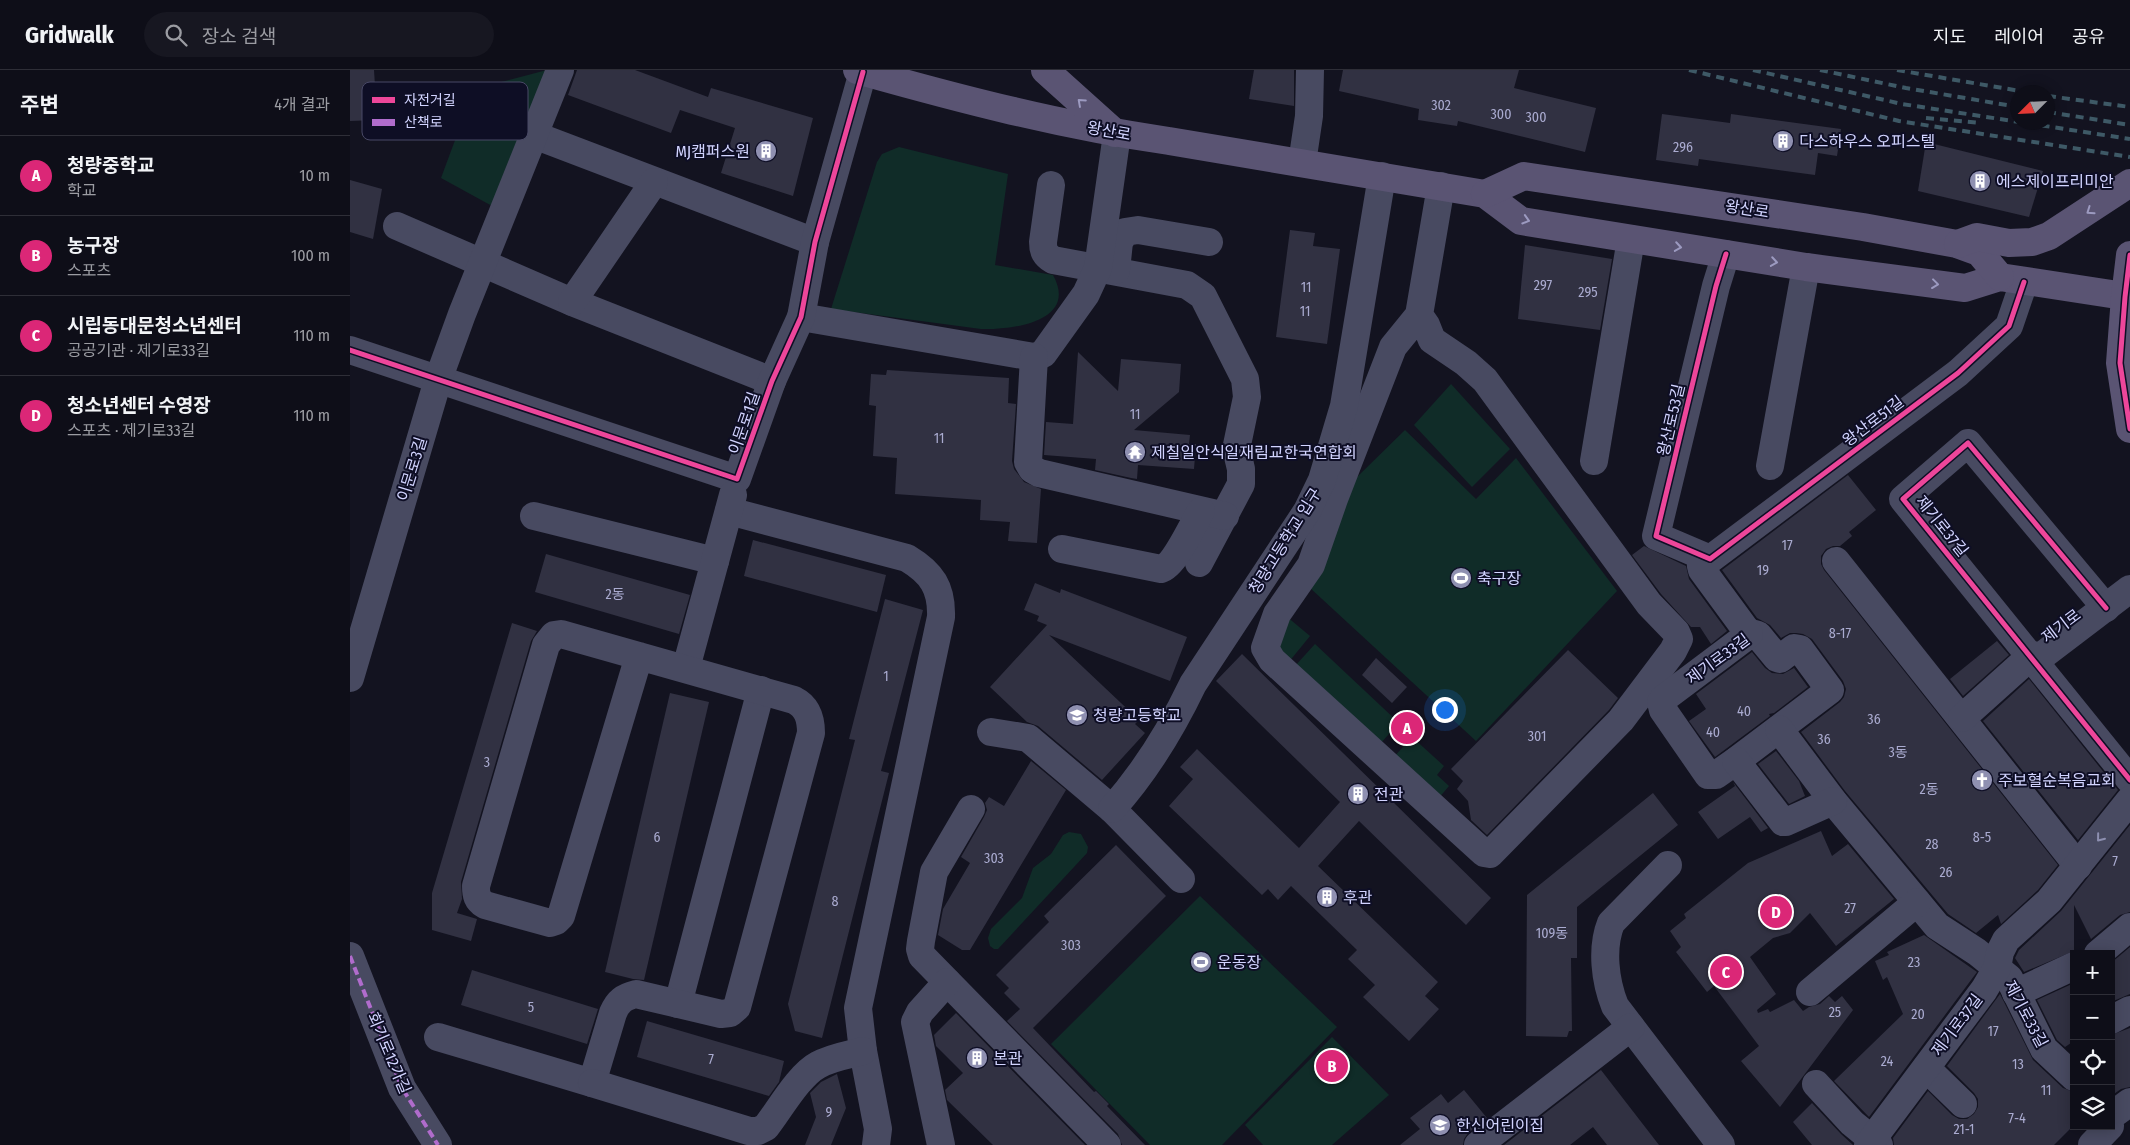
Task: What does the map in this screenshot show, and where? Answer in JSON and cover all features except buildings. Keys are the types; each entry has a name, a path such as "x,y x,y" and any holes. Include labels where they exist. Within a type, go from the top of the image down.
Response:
{"main road":[{"path":"1045,70 1116,134"},
{"name":"왕산로","path":"860,71 919,79 989,106 1116,134 1485,194 1521,221 1806,267 1965,288 2012,279 2127,297"},
{"name":"왕산로","path":"1485,194 1524,176 1863,227 1957,244 1979,252 2012,279"},
{"path":"1957,244 1976,237 2009,243 2032,242 2041,239 2066,227 2130,183"},
{"path":"2130,255 2120,363 2130,429"}],"street":[{"name":"이문로3길","path":"350,678 438,380 482,264 560,70"},
{"path":"1302,163 1309,116 1310,70"},
{"name":"이문로1길","path":"350,350 737,479 772,381 800,317 815,242 860,71"},
{"path":"1107,270 1116,134"},
{"path":"534,135 815,242"},
{"name":"청량고등학교 입구","path":"1112,809 1145,770 1185,704 1194,684 1316,496 1344,406 1382,176"},
{"path":"572,302 654,182"},
{"path":"1051,185 1043,250 1047,256 1053,260 1187,285 1198,292 1203,296 1244,379 1247,398 1237,452 1241,470 1241,484 1166,568 1161,569 1062,549"},
{"path":"1419,315 1426,325 1432,340 1466,363 1485,380 1649,604 1676,632 1679,639 1673,651 1621,720 1490,854 1484,853 1272,660 1265,648 1277,614 1311,564 1393,346 1419,315 1441,186"},
{"path":"397,226 482,264"},
{"path":"800,317 1034,357 1043,354 1047,350 1086,294 1107,270 1125,232 1138,230 1209,242"},
{"path":"1594,460 1631,239"},
{"name":"왕산로53길","path":"1710,559 1656,536 1716,286 1726,254"},
{"name":"이문로1길","path":"482,264 572,302 772,381"},
{"path":"1770,466 1806,267"},
{"name":"왕산로51길","path":"1710,559 1958,373 2009,326 2012,279"},
{"path":"1034,357 1028,462 1032,469 1039,473 1213,514"},
{"name":"제기로37길","path":"2106,608 1968,443 1903,499 2130,780"},
{"path":"686,668 737,479"},
{"path":"729,511 907,558 922,566 932,579 942,604 941,617 860,995 859,1021 878,1129 876,1145"},
{"path":"1199,563 1213,514"},
{"path":"534,516 715,561"},
{"path":"1710,559 1701,568 1749,634"},
{"path":"1836,561 2078,866"},
{"name":"제기로","path":"1962,718 2031,656 2043,655 2130,589"},
{"name":"제기로33길","path":"1754,633 1758,635 1777,658 1780,659 1794,648 1800,649 1830,690 1726,768 1706,775 1663,710 1661,702 1749,634 1754,633"},
{"path":"592,1083 613,1013 618,1002 627,996 636,994 721,1014 730,1013 737,1008 811,733 811,723 803,705 761,690 686,668 561,634 554,635 546,645 476,886 479,901 484,905 550,923 556,921 561,916 639,656"},
{"path":"678,1004 761,690"},
{"name":"제기로33길","path":"1778,729 1833,801 1937,926 1977,952 2009,978 2041,1044 2068,1063"},
{"path":"991,732 1028,738 1112,809 1181,879"},
{"name":"제기로33길","path":"1726,768 1783,822 1833,801"},
{"name":"제기로37길","path":"1816,1084 1873,1143 1984,990 1997,968 2000,952 2006,940 2049,900 2130,800"},
{"path":"972,809 934,872 920,949 924,958 1107,1145"},
{"path":"1668,865 1611,924 1606,936 1609,990 1615,1006 1722,1145"},
{"path":"1810,992 1918,902"},
{"path":"2103,950 2130,928"},
{"name":"회기로12가길","path":"350,956 402,1088 438,1145"},
{"path":"2016,993 2070,968"},
{"path":"941,1145 915,1022 920,1012 947,982"},
{"path":"2115,1018 2130,1010"},
{"path":"1478,1145 1631,1027"},
{"path":"438,1036 749,1131 758,1131 766,1127 798,1084 817,1066 830,1060 863,1051"},
{"name":"제기로37길","path":"1926,1068 1963,1104"},
{"path":"2115,1113 2130,1102"},
{"path":"2092,1145 2106,1130"},
{"path":"2114,1130 2123,1145"}],"green space":[{"path":"547,70 528,131 528,82 501,82"},
{"path":"455,140 525,140 503,212 441,178"},
{"path":"899,147 1008,174 995,265 1053,275 1059,291 1057,303 1050,313 1024,325 1009,328 981,329 831,309 877,162 882,154"},
{"path":"1451,384 1510,449 1472,487 1414,425"},
{"name":"축구장","path":"1405,430 1476,499 1516,458 1617,591 1476,741 1309,587 1355,479"},
{"path":"1286,616 1310,636 1288,663 1278,651"},
{"path":"1315,644 1399,723 1379,745 1295,666"},
{"path":"1412,737 1444,766 1437,775 1449,786 1438,799 1393,758"},
{"path":"1069,832 1081,834 1088,847 1087,853 998,949 994,949 990,946 988,938 991,929 1022,898 1033,868 1051,854 1063,835"},
{"name":"운동장","path":"1200,896 1337,1027 1222,1145 1150,1145 1051,1044"},
{"path":"1332,1037 1389,1095 1332,1145 1263,1145 1245,1125"}],"railway":[{"path":"1689,70 1899,121 2130,157"},
{"path":"1753,70 1902,104 2130,139"},
{"path":"1820,70 1906,88 2010,106"},
{"path":"1897,70 2010,89"},
{"path":"2055,97 2130,107"},
{"path":"2055,113 2130,125"},
{"path":"1926,118 1981,123"}],"marked path":[{"path":"350,956 402,1088 438,1145"}],"cycle path":[{"path":"350,350 737,479 772,381 801,317 815,242 863,72"},
{"path":"1726,254 1716,286 1656,536 1710,559 1958,373 2009,326 2024,282"},
{"path":"2130,255 2120,363 2130,429"},
{"path":"2106,608 1968,443 1903,499 2130,780"}],"place":[{"name":"다스하우스 오피스텔","path":"1783,141"},
{"name":"MJ캠퍼스원","path":"766,151"},
{"name":"에스제이프리미안","path":"1980,181"},
{"name":"제칠일안식일재림교한국연합회","path":"1135,452"},
{"name":"축구장","path":"1461,578"},
{"name":"청량고등학교","path":"1077,715"},
{"name":"청량중학교","path":"1407,728"},
{"name":"주보혈순복음교회","path":"1982,780"},
{"name":"전관","path":"1358,794"},
{"name":"후관","path":"1327,897"},
{"name":"청소년센터 수영장","path":"1776,912"},
{"name":"운동장","path":"1201,962"},
{"name":"시립동대문청소년센터","path":"1726,972"},
{"name":"본관","path":"977,1058"},
{"name":"농구장","path":"1332,1066"},
{"name":"한신어린이집","path":"1440,1125"}]}
